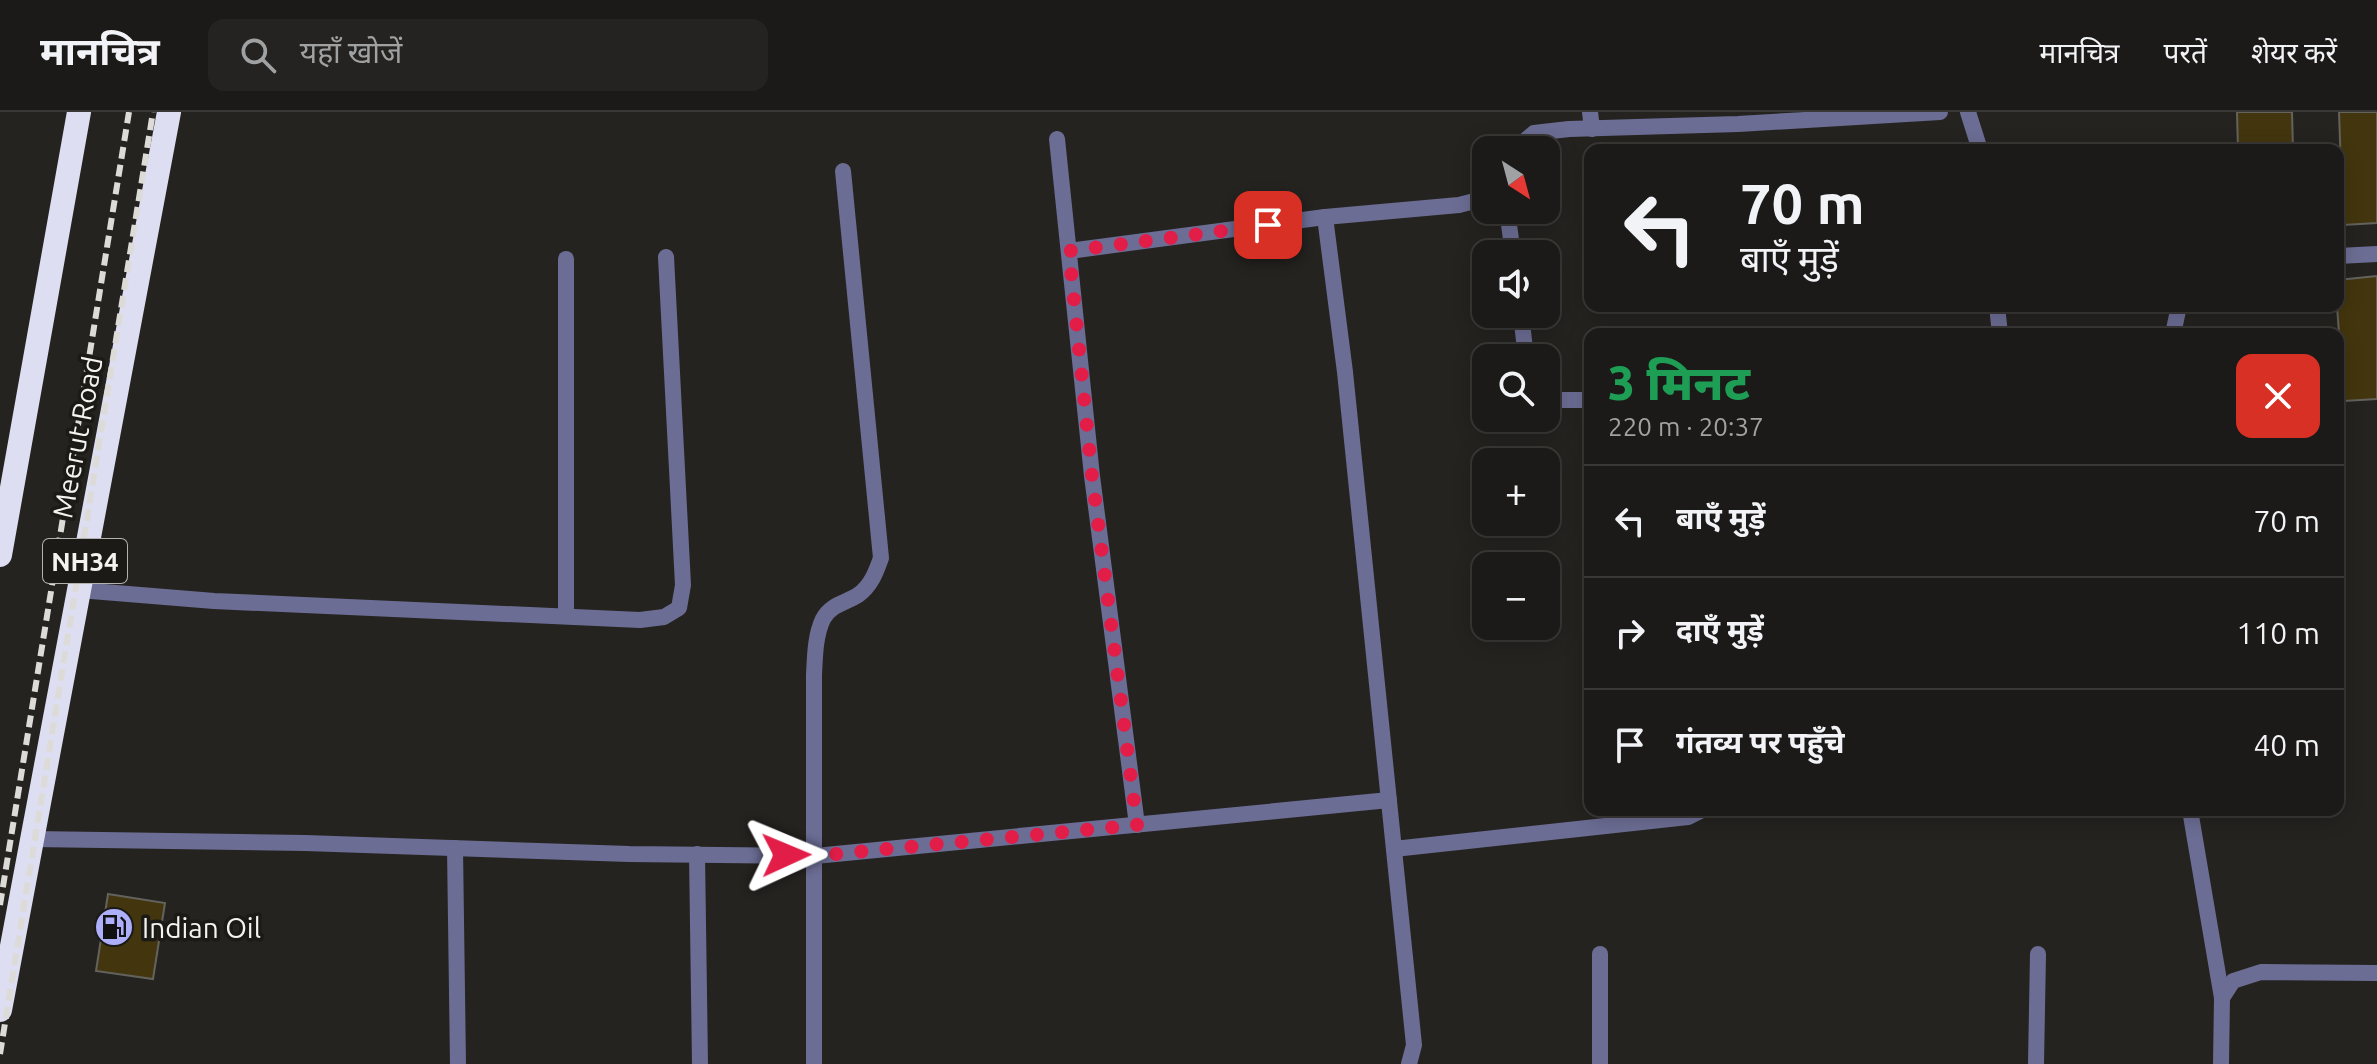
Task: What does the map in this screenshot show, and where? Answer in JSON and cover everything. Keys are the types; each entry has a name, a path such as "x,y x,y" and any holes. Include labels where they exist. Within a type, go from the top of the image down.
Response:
{"highway":[{"name":"Meerut Road","path":"0,555 79,112"},
{"name":"Meerut Road","path":"0,1010 169,112"}],"street":[{"path":"1531,136 1591,120 1940,112"},
{"path":"1968,112 1978,144"},
{"path":"1057,139 1092,476 1137,825"},
{"path":"814,1064 814,675 817,637 824,617 836,605 860,594 874,579 881,558 843,171"},
{"path":"1069,251 1325,217 1472,202"},
{"path":"1325,217 1345,372 1414,1045 1409,1064"},
{"path":"2344,256 2377,254"},
{"path":"79,590 214,601 640,620 664,617 679,608 683,585 666,257"},
{"path":"566,259 566,616"},
{"path":"1560,400 1584,400"},
{"path":"33,839 815,856 1389,800"},
{"path":"1394,849 1690,816"},
{"path":"2191,816 2222,998 2221,1064"},
{"path":"455,848 458,1064"},
{"path":"697,854 700,1064"},
{"path":"1600,954 1600,1064"},
{"path":"2036,1064 2038,954"},
{"path":"2222,998 2233,981 2261,972 2377,973"}],"building":[{"path":"2237,112 2292,112 2293,144 2238,144"},
{"path":"2339,112 2377,112 2377,223 2344,225 2344,144 2340,144"},
{"path":"2377,276 2377,399 2344,401 2344,328 2339,328 2337,312 2344,312 2344,279"},
{"path":"108,894 165,903 153,979 96,971"}],"railway":[{"path":"0,905 129,112"},
{"path":"0,1054 153,112"}],"place":[{"name":"Indian Oil","path":"114,927"}],"route":[{"path":"786,855 815,856 1137,825 1092,476 1069,251 1268,225"}]}
